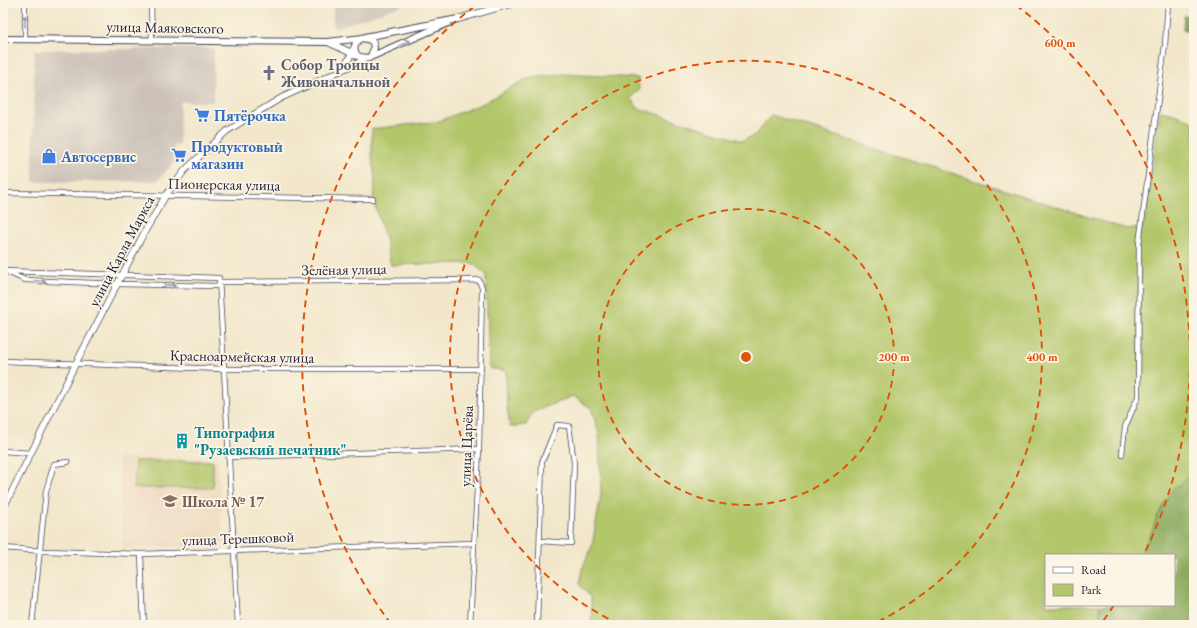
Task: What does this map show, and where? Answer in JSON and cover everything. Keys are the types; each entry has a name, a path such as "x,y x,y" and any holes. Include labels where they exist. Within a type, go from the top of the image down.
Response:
{"main road":[{"path":"458,19 514,3"},
{"name":"улица Маяковского","path":"3,39 327,42 362,38 458,19"},
{"name":"улица Карла Маркса","path":"369,58 458,19"},
{"path":"362,38 371,40 374,46 373,53 369,58 360,57 354,54 357,41 362,38"},
{"name":"улица Маяковского","path":"327,42 354,54"}],"street":[{"path":"25,3 25,39"},
{"path":"152,3 152,40"},
{"path":"1122,454 1125,427 1138,397 1139,244 1165,45 1168,3"},
{"name":"улица Карла Маркса","path":"336,73 354,54"},
{"name":"улица Карла Маркса","path":"3,509 75,365 144,233 166,195 185,170 227,132 281,98 369,58"},
{"name":"Пионерская улица","path":"3,193 373,199"},
{"name":"Зелёная улица","path":"3,271 122,275 219,282"},
{"name":"Зелёная улица","path":"3,271 25,280 117,284 469,279"},
{"name":"улица Царёва","path":"469,279 479,280 482,288 479,449 470,625"},
{"path":"219,282 230,457 238,625"},
{"name":"Красноармейская улица","path":"3,361 75,365 224,369 481,369"},
{"path":"537,625 542,462 557,425 569,426 574,463 571,543 540,541"},
{"path":"230,457 479,449"},
{"path":"3,451 31,453"},
{"path":"32,625 46,491 54,464 68,462"},
{"name":"улица Терешковой","path":"3,548 44,551 141,554 474,543"},
{"path":"141,554 144,625"}],"shaded area":[{"path":"333,3 409,3 333,29"},
{"path":"214,48 213,102 180,102 179,145 174,146 174,163 157,181 33,182 34,50"},
{"name":"Школа № 17","path":"118,458 217,459 223,544 123,549"}],"green space":[{"path":"1184,16 1194,16 1194,30 1183,30"},
{"path":"563,74 638,78 639,90 630,98 638,108 742,141 755,135 771,115 1126,229 1142,227 1145,221 1160,111 1174,114 1194,122 1194,469 1187,479 1172,490 1157,517 1152,532 1141,554 1045,554 1045,606 1100,606 1100,625 590,625 592,619 591,598 579,584 582,569 592,546 601,494 599,434 591,408 573,396 533,412 526,425 510,427 507,407 506,371 489,368 486,274 472,263 391,265 373,199 375,180 372,156 372,129 439,121 484,103 526,79"},
{"path":"135,461 213,461 213,488 134,488"},
{"path":"1194,469 1194,625 1100,625 1100,606 1175,606 1175,554 1141,554 1152,532 1157,517 1172,490 1187,479"}],"place":[{"name":"Собор Троицы Живоначальной","path":"269,73"},
{"name":"Пятёрочка","path":"202,115"},
{"name":"Продуктовый магазин","path":"179,155"},
{"name":"Автосервис","path":"49,156"},
{"name":"Типография \"Рузаевский печатник\"","path":"182,441"},
{"name":"Школа № 17","path":"170,501"}]}
